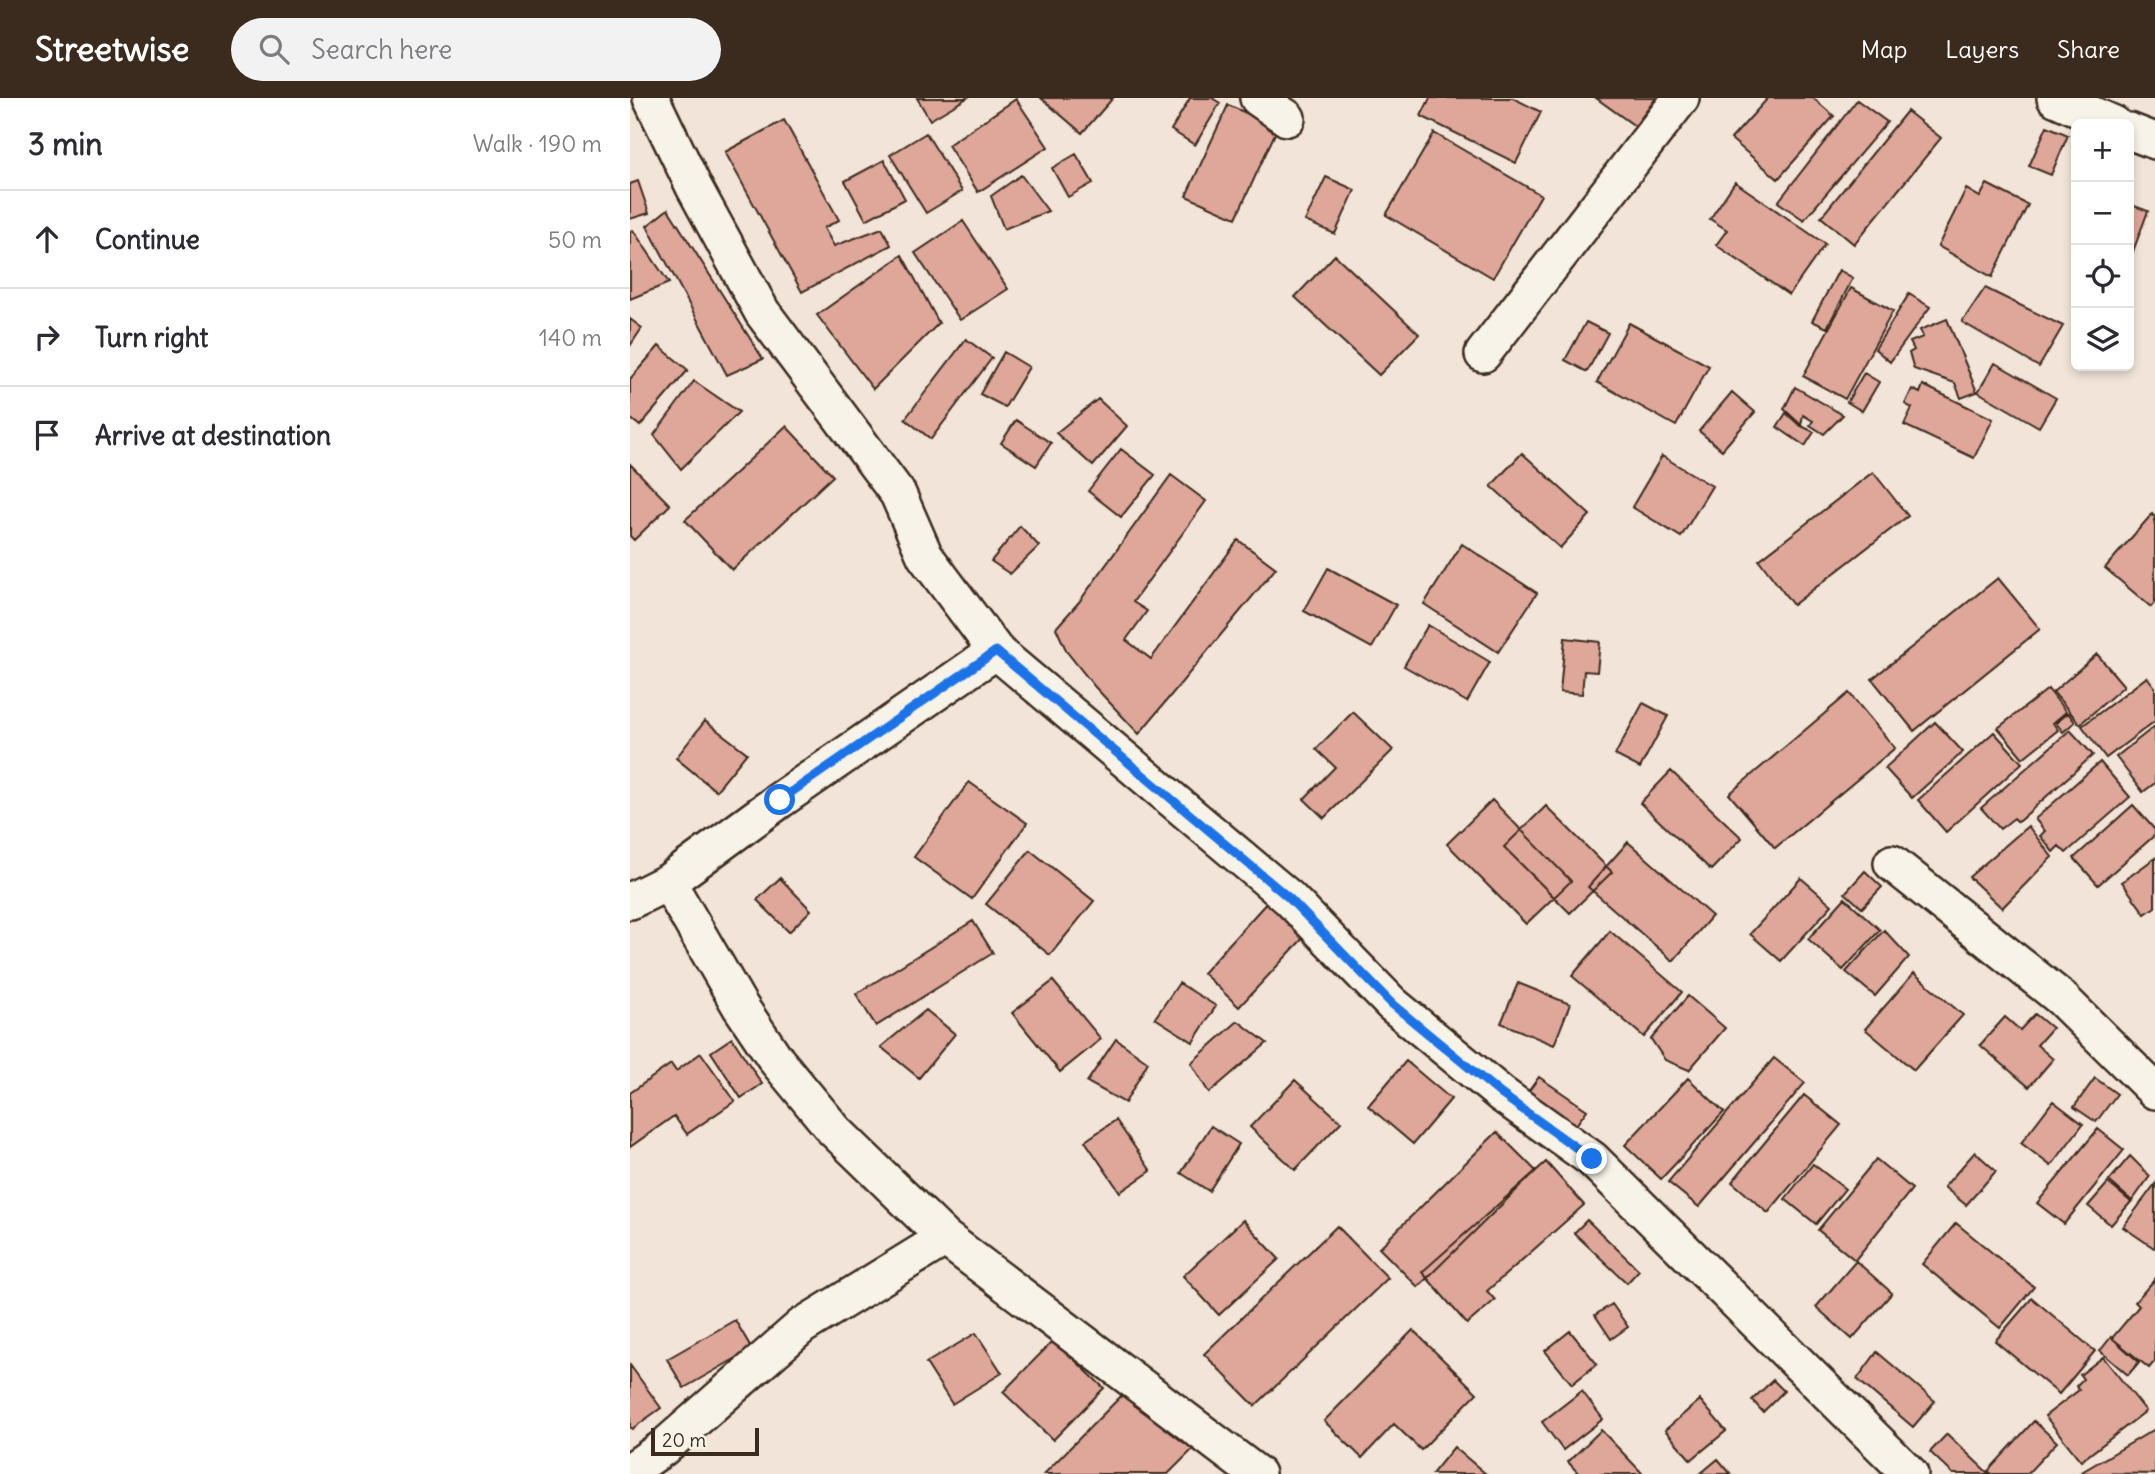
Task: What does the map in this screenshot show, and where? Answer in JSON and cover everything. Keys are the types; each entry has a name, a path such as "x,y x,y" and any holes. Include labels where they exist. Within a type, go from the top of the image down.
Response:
{"street":[{"path":"630,103 636,98"},
{"path":"651,98 694,187 762,312 898,494 925,556 996,651 1289,898 1392,1004 1501,1094 1592,1159 1877,1460 1910,1474"},
{"path":"1258,98 1287,118"},
{"path":"1483,355 1681,98"},
{"path":"2065,100 2104,119"},
{"path":"2134,133 2155,142"},
{"path":"630,901 668,882 780,800 996,651"},
{"path":"1892,863 2061,998 2155,1091"},
{"path":"668,882 740,1006 777,1061 834,1130 945,1238 1257,1474"},
{"path":"630,1471 663,1448 802,1326 945,1238"}],"building":[{"path":"917,98 967,98 930,120"},
{"path":"1041,98 1113,98 1082,133"},
{"path":"1190,98 1212,98 1220,103 1195,145 1171,130"},
{"path":"1430,98 1513,98 1541,112 1516,163 1421,116"},
{"path":"1596,98 1656,98 1635,126"},
{"path":"1768,98 1813,98 1834,116 1778,179 1731,139"},
{"path":"1016,99 1048,147 978,192 948,145"},
{"path":"1857,100 1887,122 1804,220 1778,202"},
{"path":"1228,105 1278,127 1236,218 1186,196"},
{"path":"1907,111 1941,138 1854,244 1821,217"},
{"path":"784,120 839,220 824,228 834,246 882,228 891,245 802,292 725,152"},
{"path":"2047,126 2068,135 2051,175 2029,166"},
{"path":"926,133 962,191 926,213 890,155"},
{"path":"1434,133 1541,195 1493,278 1386,215"},
{"path":"1076,154 1093,183 1068,197 1052,168"},
{"path":"884,160 905,199 866,220 845,181"},
{"path":"1021,175 1048,211 1004,229 991,196"},
{"path":"1326,177 1355,190 1335,234 1305,221"},
{"path":"638,181 649,213 630,219 630,184"},
{"path":"1735,182 1825,244 1789,295 1716,245 1727,230 1710,219"},
{"path":"1987,184 2028,205 1992,277 1938,246 1966,189 1980,197"},
{"path":"2134,206 2148,211 2134,249"},
{"path":"668,209 763,359 727,375 647,226"},
{"path":"963,221 1008,289 960,320 915,253"},
{"path":"633,230 669,283 630,299 630,231"},
{"path":"902,255 939,323 873,389 817,315"},
{"path":"1335,255 1419,334 1379,375 1295,297"},
{"path":"1839,270 1853,278 1827,328 1812,321"},
{"path":"1851,288 1893,311 1845,399 1803,376"},
{"path":"1985,288 2063,326 2039,367 1962,322"},
{"path":"1909,294 1930,307 1890,362 1875,349"},
{"path":"630,319 642,328 630,346"},
{"path":"1947,319 1977,392 1961,398 1955,383 1914,369 1909,353 1914,350 1910,342 1923,337 1920,330"},
{"path":"1586,322 1608,333 1587,372 1565,360"},
{"path":"1629,323 1709,366 1676,426 1597,382"},
{"path":"966,339 992,358 931,439 905,419"},
{"path":"659,346 688,370 640,426 630,418 630,379"},
{"path":"1004,352 1029,367 1005,407 980,394"},
{"path":"1995,363 2056,398 2039,427 1978,392"},
{"path":"1864,373 1879,382 1862,411 1847,402"},
{"path":"694,381 739,412 681,469 654,435"},
{"path":"1923,385 1993,419 1974,458 1904,425 1912,408 1905,404 1912,389 1920,393"},
{"path":"1795,387 1843,415 1824,434 1810,425 1813,421 1803,415 1801,425 1784,409"},
{"path":"1732,392 1755,412 1722,450 1699,431"},
{"path":"1098,399 1127,426 1093,466 1056,433"},
{"path":"1786,413 1799,425 1814,432 1805,446 1777,427"},
{"path":"1016,420 1051,443 1036,466 1001,443"},
{"path":"786,426 833,476 732,570 685,520"},
{"path":"1121,449 1155,475 1121,517 1088,491"},
{"path":"1522,453 1590,515 1560,548 1491,486"},
{"path":"1662,456 1712,486 1681,537 1632,507"},
{"path":"630,464 670,505 634,540 630,536"},
{"path":"1873,472 1908,516 1793,605 1759,560"},
{"path":"1171,475 1206,501 1133,602 1147,611 1126,640 1151,659 1238,540 1276,568 1139,734 1067,652 1056,628 1079,602"},
{"path":"2152,514 2155,517 2155,602 2151,607 2105,568"},
{"path":"1020,526 1039,546 1010,574 991,561"},
{"path":"1462,544 1537,593 1498,652 1424,604"},
{"path":"1328,568 1396,605 1372,648 1304,611"},
{"path":"1998,578 2040,629 1914,731 1872,679"},
{"path":"1428,625 1490,662 1467,702 1404,666"},
{"path":"1565,638 1600,642 1597,672 1584,671 1582,694 1560,692"},
{"path":"2097,654 2124,686 2080,724 2053,692"},
{"path":"2147,677 2155,687 2155,721 2106,758 2082,726"},
{"path":"2048,689 2066,712 2053,723 2058,730 2023,758 1998,728"},
{"path":"1849,693 1895,748 1775,848 1729,794"},
{"path":"1643,703 1668,716 1640,768 1615,755"},
{"path":"1353,712 1393,750 1324,818 1304,799 1335,767 1316,749"},
{"path":"2068,713 2075,722 2063,732 2056,723"},
{"path":"705,721 747,753 716,791 676,758"},
{"path":"1935,722 1963,752 1912,798 1885,768"},
{"path":"2155,726 2155,783 2143,792 2116,757"},
{"path":"2070,730 2093,755 2018,822 2014,818 2000,829 1981,808"},
{"path":"1994,732 2022,763 1946,832 1918,800"},
{"path":"2100,762 2130,797 2066,853 2059,846 2053,852 2040,836 2045,831 2035,819"},
{"path":"1671,771 1742,838 1711,870 1640,803"},
{"path":"969,782 1027,823 972,899 914,857"},
{"path":"1492,800 1571,881 1526,924 1447,844"},
{"path":"2133,805 2155,830 2155,835 2098,885 2074,858"},
{"path":"1546,806 1612,872 1570,913 1504,847"},
{"path":"2028,826 2052,857 2002,908 1969,877"},
{"path":"1628,842 1712,916 1673,961 1588,887"},
{"path":"1030,850 1094,901 1050,955 986,904"},
{"path":"2155,858 2155,907 2145,914 2122,882"},
{"path":"1865,871 1882,887 1862,908 1845,893"},
{"path":"780,878 811,910 789,932 757,900"},
{"path":"1801,878 1832,905 1781,961 1750,934"},
{"path":"1845,898 1880,930 1843,970 1808,939"},
{"path":"1269,900 1307,934 1239,1007 1203,973"},
{"path":"973,921 993,953 876,1026 856,994"},
{"path":"1884,930 1909,957 1875,996 1846,972"},
{"path":"1610,931 1682,992 1644,1037 1572,976"},
{"path":"1914,973 1963,1015 1914,1070 1865,1029"},
{"path":"1053,981 1101,1039 1060,1072 1012,1013"},
{"path":"1179,983 1216,1006 1193,1042 1155,1018"},
{"path":"1518,983 1570,1004 1554,1045 1501,1023"},
{"path":"1688,996 1725,1028 1689,1070 1665,1060 1651,1039"},
{"path":"926,1010 955,1034 919,1078 881,1047"},
{"path":"2035,1014 2052,1028 2037,1045 2053,1059 2029,1087 1980,1045 2005,1017 2020,1030"},
{"path":"1238,1021 1267,1043 1209,1093 1191,1063"},
{"path":"732,1038 762,1084 741,1098 711,1052"},
{"path":"1116,1039 1148,1062 1125,1103 1087,1082"},
{"path":"701,1053 735,1101 687,1134 674,1116 630,1147 630,1093 671,1064 676,1071"},
{"path":"1774,1058 1805,1083 1699,1207 1668,1182"},
{"path":"1406,1061 1451,1099 1413,1144 1368,1106"},
{"path":"1539,1077 1587,1110 1570,1133 1523,1099"},
{"path":"1688,1078 1724,1112 1661,1179 1625,1145"},
{"path":"2095,1078 2117,1094 2096,1122 2074,1107"},
{"path":"1295,1080 1341,1122 1295,1170 1250,1127"},
{"path":"1804,1095 1841,1125 1768,1213 1732,1182"},
{"path":"2053,1101 2083,1124 2051,1166 2021,1143"},
{"path":"1116,1120 1151,1171 1120,1192 1085,1141"},
{"path":"1211,1126 1239,1144 1209,1191 1181,1173"},
{"path":"2098,1129 2124,1150 2064,1224 2037,1203"},
{"path":"1497,1132 1536,1171 1418,1287 1379,1248"},
{"path":"1975,1152 1996,1171 1966,1205 1944,1187"},
{"path":"2130,1156 2150,1176 2132,1201 2109,1181"},
{"path":"1876,1159 1912,1189 1855,1260 1818,1230"},
{"path":"1546,1162 1584,1205 1487,1291 1495,1300 1467,1324 1422,1272"},
{"path":"1813,1164 1845,1189 1816,1224 1785,1199"},
{"path":"2108,1183 2131,1202 2111,1225 2088,1206"},
{"path":"2155,1184 2155,1247 2154,1248 2123,1227"},
{"path":"1243,1220 1279,1259 1219,1315 1183,1276"},
{"path":"1587,1220 1639,1270 1627,1283 1574,1233"},
{"path":"1956,1223 2034,1287 2000,1328 1922,1264"},
{"path":"1337,1226 1388,1278 1255,1406 1204,1354"},
{"path":"1856,1261 1892,1293 1852,1339 1816,1307"},
{"path":"2155,1279 2155,1361 2149,1368 2112,1338 2139,1306 2135,1302"},
{"path":"2032,1298 2095,1351 2059,1394 1995,1341"},
{"path":"1612,1304 1628,1327 1611,1339 1595,1315"},
{"path":"735,1320 752,1349 684,1388 667,1359"},
{"path":"1413,1330 1477,1393 1421,1450 1394,1424 1362,1458 1324,1421"},
{"path":"1570,1331 1597,1364 1572,1384 1545,1351"},
{"path":"976,1333 1002,1373 952,1404 926,1363"},
{"path":"2111,1337 2139,1362 2128,1375 2100,1351"},
{"path":"1054,1340 1104,1388 1053,1440 1003,1392"},
{"path":"1877,1352 1935,1401 1913,1427 1857,1379"},
{"path":"2103,1357 2146,1411 2081,1461 2045,1416 2079,1390 2076,1386 2083,1379 2080,1375"},
{"path":"630,1365 661,1408 632,1429 630,1427"},
{"path":"1773,1380 1784,1391 1763,1412 1752,1400"},
{"path":"1134,1383 1197,1445 1168,1474 1044,1474"},
{"path":"1582,1391 1603,1419 1563,1450 1542,1422"},
{"path":"1700,1400 1726,1431 1691,1460 1665,1430"},
{"path":"2034,1421 2057,1442 2027,1474 1992,1474 1988,1471"},
{"path":"2155,1429 2155,1474 2080,1473"},
{"path":"1601,1430 1643,1474 1579,1474 1568,1462"},
{"path":"1947,1434 1989,1474 1953,1474 1930,1452"},
{"path":"1454,1447 1486,1474 1432,1474"},
{"path":"1718,1459 1731,1474 1700,1474"}],"route":[{"path":"780,800 996,651 1289,898 1392,1004 1501,1094 1592,1159"}]}
